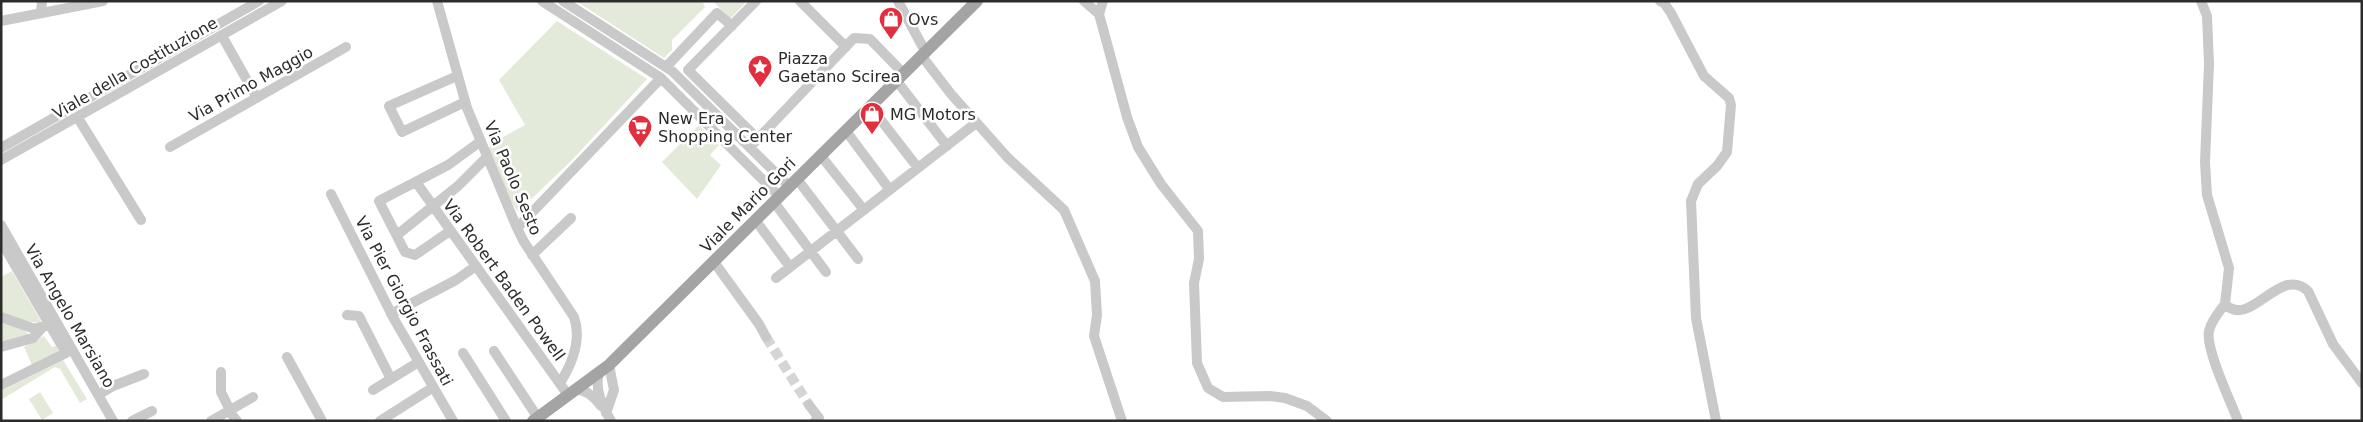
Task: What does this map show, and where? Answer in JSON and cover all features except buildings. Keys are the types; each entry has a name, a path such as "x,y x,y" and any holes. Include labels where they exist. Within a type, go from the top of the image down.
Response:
{"main road":[{"name":"Viale Mario Gori","path":"536,419 599,374 756,221 923,52 977,1"}],"street":[{"path":"41,13 42,1"},
{"path":"1,21 103,1"},
{"name":"Viale della Costituzione","path":"1,148 259,1"},
{"name":"Viale della Costituzione","path":"1,160 282,1"},
{"name":"Via Paolo Sesto","path":"437,1 465,102 517,228 532,255 574,317 578,329 570,367 560,383"},
{"path":"542,1 661,78 777,200 810,252 826,272"},
{"path":"563,1 666,68 750,148 794,183 837,231 858,259"},
{"path":"756,1 688,70 758,139"},
{"path":"800,1 846,46"},
{"path":"898,1 923,52 976,124 1008,158 1064,210 1096,281 1098,315 1094,336 1122,421"},
{"path":"1084,1 1099,14"},
{"path":"1103,1 1099,14 1127,117 1138,148 1161,184 1198,231 1200,259 1194,283 1197,363 1208,388 1222,397 1270,396 1285,398 1307,406 1327,421"},
{"path":"1660,1 1664,3 1671,13 1704,76 1729,98 1730,114 1727,152 1717,166 1698,184 1691,201 1696,318 1716,421"},
{"path":"2201,1 2207,16 2209,64 2205,162 2207,195 2229,268 2225,304 2209,328 2208,336 2238,421"},
{"path":"666,68 717,13 732,26"},
{"path":"222,36 256,98"},
{"path":"750,148 854,38 870,39 900,76 947,146"},
{"name":"Via Primo Maggio","path":"170,147 346,47"},
{"path":"457,76 389,106 402,132 465,102"},
{"path":"517,228 661,78"},
{"path":"870,106 918,168"},
{"path":"78,118 141,220"},
{"path":"776,278 976,124"},
{"path":"846,131 890,190"},
{"path":"450,231 415,255 405,252 379,201 464,155 481,141"},
{"path":"821,156 864,210"},
{"path":"396,235 458,186 487,157"},
{"name":"Via Robert Baden Powell","path":"416,182 560,383 572,392"},
{"name":"Via Pier Giorgio Frassati","path":"332,194 417,363 453,421"},
{"path":"532,255 571,218"},
{"path":"756,221 790,267"},
{"name":"Via Angelo Marsiano","path":"1,225 113,421"},
{"name":"Via Angelo Marsiano","path":"1,241 45,326 66,353 105,421"},
{"path":"714,262 759,324 766,337"},
{"path":"391,314 456,280 476,266"},
{"path":"2225,304 2234,310 2240,310 2254,304 2283,286 2291,283 2303,286 2308,291 2333,344 2362,382"},
{"path":"347,314 359,316 391,379"},
{"path":"1,317 25,326 45,326"},
{"path":"1,347 33,338 45,326"},
{"path":"494,351 536,419"},
{"path":"1,385 66,353"},
{"path":"463,353 506,421"},
{"path":"287,357 322,421"},
{"path":"373,390 417,363"},
{"path":"221,372 221,392 229,410 237,421"},
{"path":"98,395 113,386 144,374"},
{"path":"599,374 612,397"},
{"path":"599,374 614,383 609,417"},
{"path":"599,374 598,391 609,417"},
{"path":"380,421 432,388"},
{"path":"572,392 585,391 593,396 609,417"},
{"path":"211,421 253,397"},
{"path":"809,405 817,420"},
{"path":"132,421 152,411"}],"green space":[{"path":"576,1 702,1 705,7 672,40 672,50 664,58"},
{"path":"713,1 747,1 730,19"},
{"path":"557,21 647,79 573,159 518,212 510,200 489,149 490,144 525,125 499,80"},
{"path":"699,125 719,145 710,155 721,165 697,199 662,162"},
{"path":"12,271 42,323 22,321 1,312 1,277"},
{"path":"1,321 21,328 29,334 28,337 1,344"},
{"path":"44,336 52,347 56,346 59,352 32,365 24,347"},
{"path":"63,360 87,399 80,403 60,369 55,367 1,400 1,391"},
{"path":"40,392 53,413 42,420 29,399"}],"tunnel":[{"path":"766,337 809,405"}],"place":[{"name":"Ovs","path":"891,40"},
{"name":"Piazza Gaetano Scirea","path":"760,88"},
{"name":"MG Motors","path":"872,135"},
{"name":"New Era Shopping Center","path":"640,148"}]}
